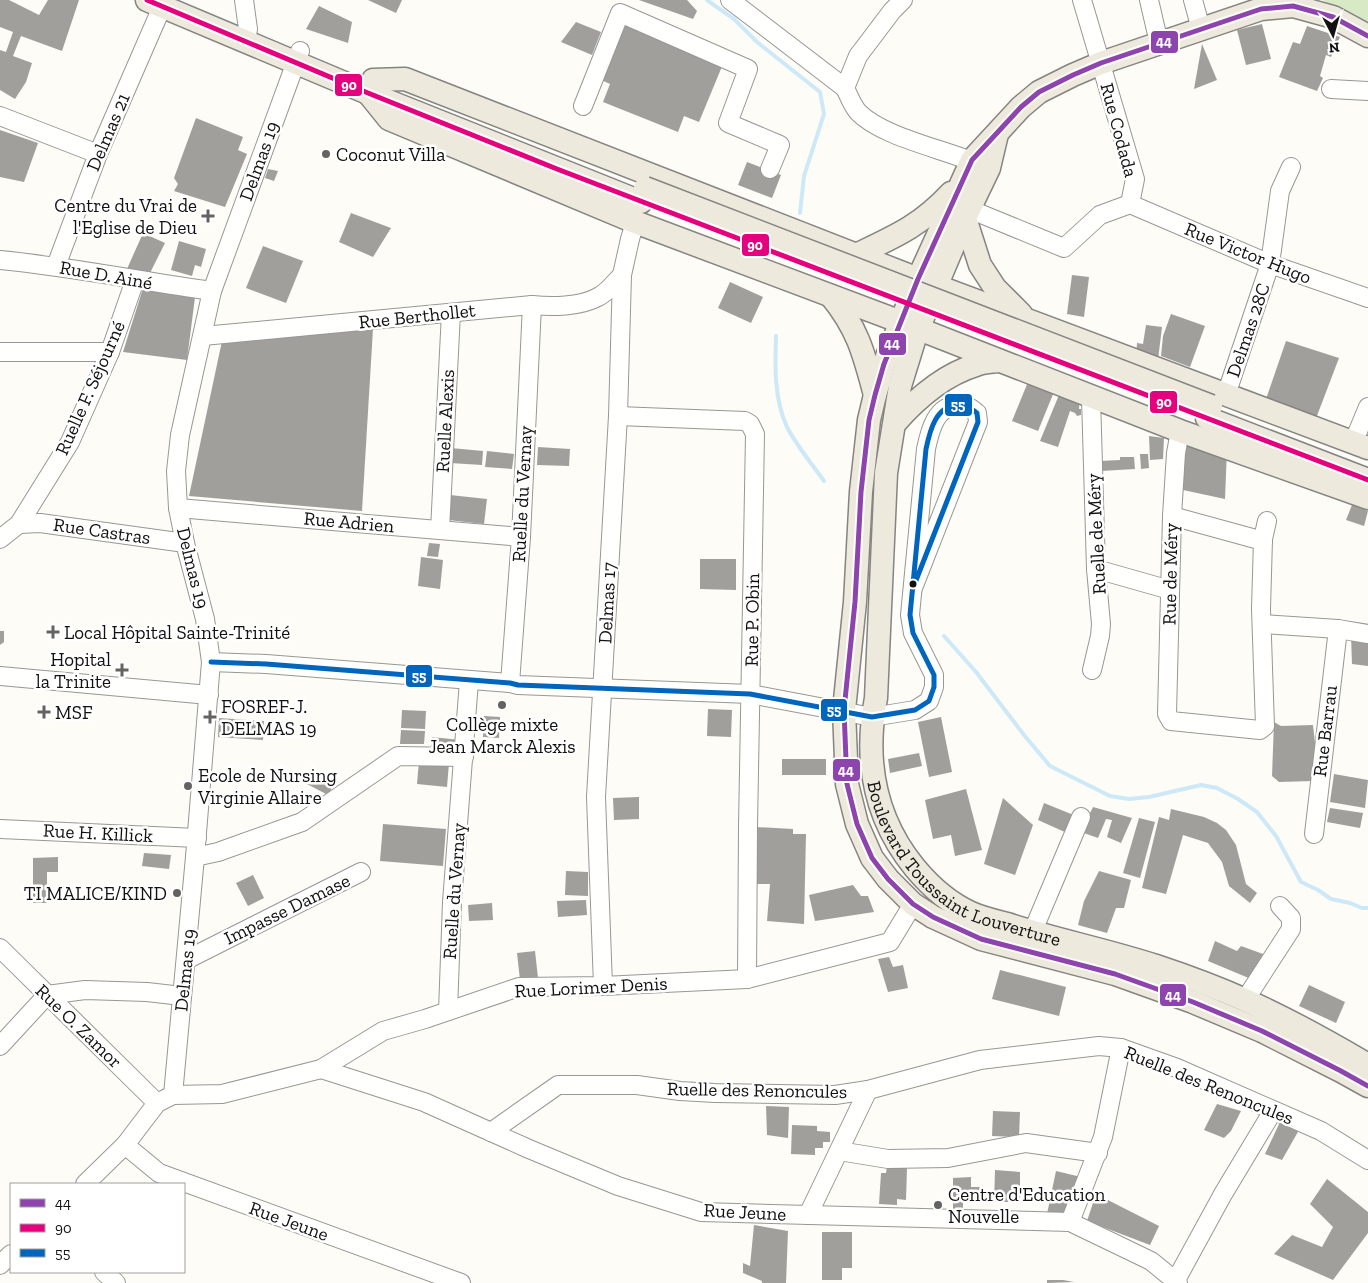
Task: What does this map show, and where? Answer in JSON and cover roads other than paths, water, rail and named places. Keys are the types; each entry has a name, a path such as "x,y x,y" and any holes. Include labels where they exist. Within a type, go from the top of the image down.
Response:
{"main road":[{"path":"163,2 370,87 640,204 831,296 905,329 999,361 1180,431 1368,498"},
{"path":"856,255 902,234 940,205 971,171 997,133 1021,107 1040,92 1101,63 1261,9 1293,3 1333,17 1368,36"},
{"path":"370,87 404,79 856,255 931,280 1025,318 1215,406 1368,480"},
{"path":"370,87 389,120 640,204 1215,406 1368,466"},
{"path":"971,171 967,214 980,265 995,288 1025,318"},
{"path":"931,280 971,171"},
{"path":"905,329 967,214"},
{"path":"831,296 846,315 858,339 875,395"},
{"name":"Boulevard Toussaint Louverture","path":"905,329 884,364 869,420 861,492 855,602 844,710 847,784 857,824 872,858 888,879 914,904 933,917 981,939 1115,974 1193,1002 1262,1031 1342,1070 1368,1086"},
{"name":"Boulevard Toussaint Louverture","path":"905,329 900,386 886,473 876,698 872,717 871,759 878,802 900,849 926,881 949,900 971,913 1032,932 1121,954 1195,979 1245,1000 1343,1050 1368,1066"},
{"path":"895,423 912,404 952,375 976,364 999,361"},
{"path":"1215,406 1360,446"}],"street":[{"path":"244,0 247,35"},
{"path":"845,88 858,56 903,0"},
{"name":"Rue Codada","path":"1082,0 1135,179 1130,204"},
{"path":"1150,0 1159,43"},
{"path":"1193,0 1201,28"},
{"name":"Delmas 21","path":"56,266 98,154 163,2"},
{"path":"739,3 845,88 858,112 873,124 971,171"},
{"path":"583,106 620,13 748,69 728,123 780,145 770,169"},
{"name":"Delmas 19","path":"165,1099 186,960 211,662 205,619 178,508 176,471 180,435 212,291 298,57"},
{"path":"1331,89 1368,91"},
{"path":"0,116 98,154"},
{"path":"652,164 650,168 697,184 697,193"},
{"name":"Delmas 28C","path":"1215,406 1270,264 1280,191 1291,167"},
{"name":"Delmas 17","path":"603,986 596,797 618,416 622,276 640,204"},
{"path":"967,214 1064,248 1100,216 1130,204"},
{"name":"Rue Victor Hugo","path":"1130,204 1270,264 1368,298"},
{"name":"Rue D. Ainé","path":"0,260 56,266 212,291"},
{"name":"Rue Berthollet","path":"203,336 532,305 549,307 567,305 599,297 622,276"},
{"name":"Ruelle F. Séjourné","path":"0,539 19,524 70,442 110,352 135,280"},
{"name":"Ruelle du Vernay","path":"510,683 521,537 532,305"},
{"name":"Ruelle Alexis","path":"440,530 451,313"},
{"path":"0,352 110,352"},
{"name":"Ruelle de Méry","path":"1091,397 1096,569 1100,624 1100,636 1092,670"},
{"path":"211,662 266,664 518,685 750,694 844,710 872,717 915,710 929,701 934,687 934,675 913,633 910,615 928,438 938,415 943,409 951,405 967,405 977,413 978,422 913,588"},
{"path":"1360,446 1368,407"},
{"name":"Rue P. Obin","path":"618,416 745,422 754,429 747,979"},
{"name":"Rue de Méry","path":"1180,431 1176,453 1172,516 1168,717 1175,722 1260,730 1264,728 1262,624"},
{"name":"Rue Adrien","path":"178,508 521,537"},
{"path":"1172,516 1263,541"},
{"path":"1267,521 1263,541 1262,624 1338,629 1368,634"},
{"name":"Rue Castras","path":"19,524 40,522 185,543"},
{"path":"1096,569 1170,590"},
{"name":"Rue Barrau","path":"1314,834 1338,629"},
{"path":"0,676 209,695"},
{"name":"Ruelle du Vernay","path":"448,1011 452,902 469,681"},
{"path":"195,857 218,852 302,822 398,756 464,757"},
{"path":"1032,932 1081,817"},
{"name":"Rue H. Killick","path":"0,829 197,838"},
{"name":"Impasse Damase","path":"186,960 361,872"},
{"name":"Rue Lorimer Denis","path":"165,1099 222,1094 321,1070 383,1031 518,987 603,986 747,979 890,942 914,904"},
{"path":"1245,1000 1291,929 1291,918 1280,906"},
{"name":"Rue O. Zamor","path":"0,948 47,995 165,1099"},
{"path":"0,1046 47,995 85,990 147,992 182,996"},
{"name":"Ruelle des Renoncules","path":"491,1132 558,1085 637,1085 680,1091 715,1093 826,1094 868,1090 980,1060 1099,1046 1121,1048 1177,1068 1321,1132 1368,1160"},
{"path":"1070,1222 1103,1137 1121,1048"},
{"name":"Rue Jeune","path":"321,1070 424,1102 618,1186 700,1212 1070,1222 1151,1261 1177,1281"},
{"path":"808,1215 868,1090"},
{"path":"86,1183 125,1145 165,1099"},
{"path":"1177,1281 1223,1194 1273,1111"},
{"path":"839,1152 888,1160 948,1158 1026,1143 1098,1153"},
{"name":"Rue Jeune","path":"125,1145 159,1173 461,1283"},
{"path":"0,1265 10,1255"},
{"path":"105,1273 116,1283"}],"waterway":[{"path":"707,0 734,19 757,42 820,92 824,114 804,176 800,213"},
{"path":"776,336 776,382 783,416 795,441 824,481"},
{"path":"944,636 976,672 1050,766 1110,796 1129,799 1149,797 1201,785 1217,788 1257,812 1276,836 1301,882 1331,899 1368,908"}],"place":[{"name":"Coconut Villa","path":"326,154"},
{"name":"Centre du Vrai de l'Eglise de Dieu","path":"208,216"},
{"name":"Local Hôpital Sainte-Trinité","path":"53,632"},
{"name":"Hopital la Trinite","path":"122,670"},
{"name":"Collège mixte Jean Marck Alexis","path":"502,705"},
{"name":"MSF","path":"44,712"},
{"name":"FOSREF-J. DELMAS 19","path":"210,717"},
{"name":"Ecole de Nursing Virginie Allaire","path":"188,786"},
{"name":"TI MALICE/KIND","path":"177,893"},
{"name":"Centre d'Education Nouvelle","path":"938,1205"}]}
